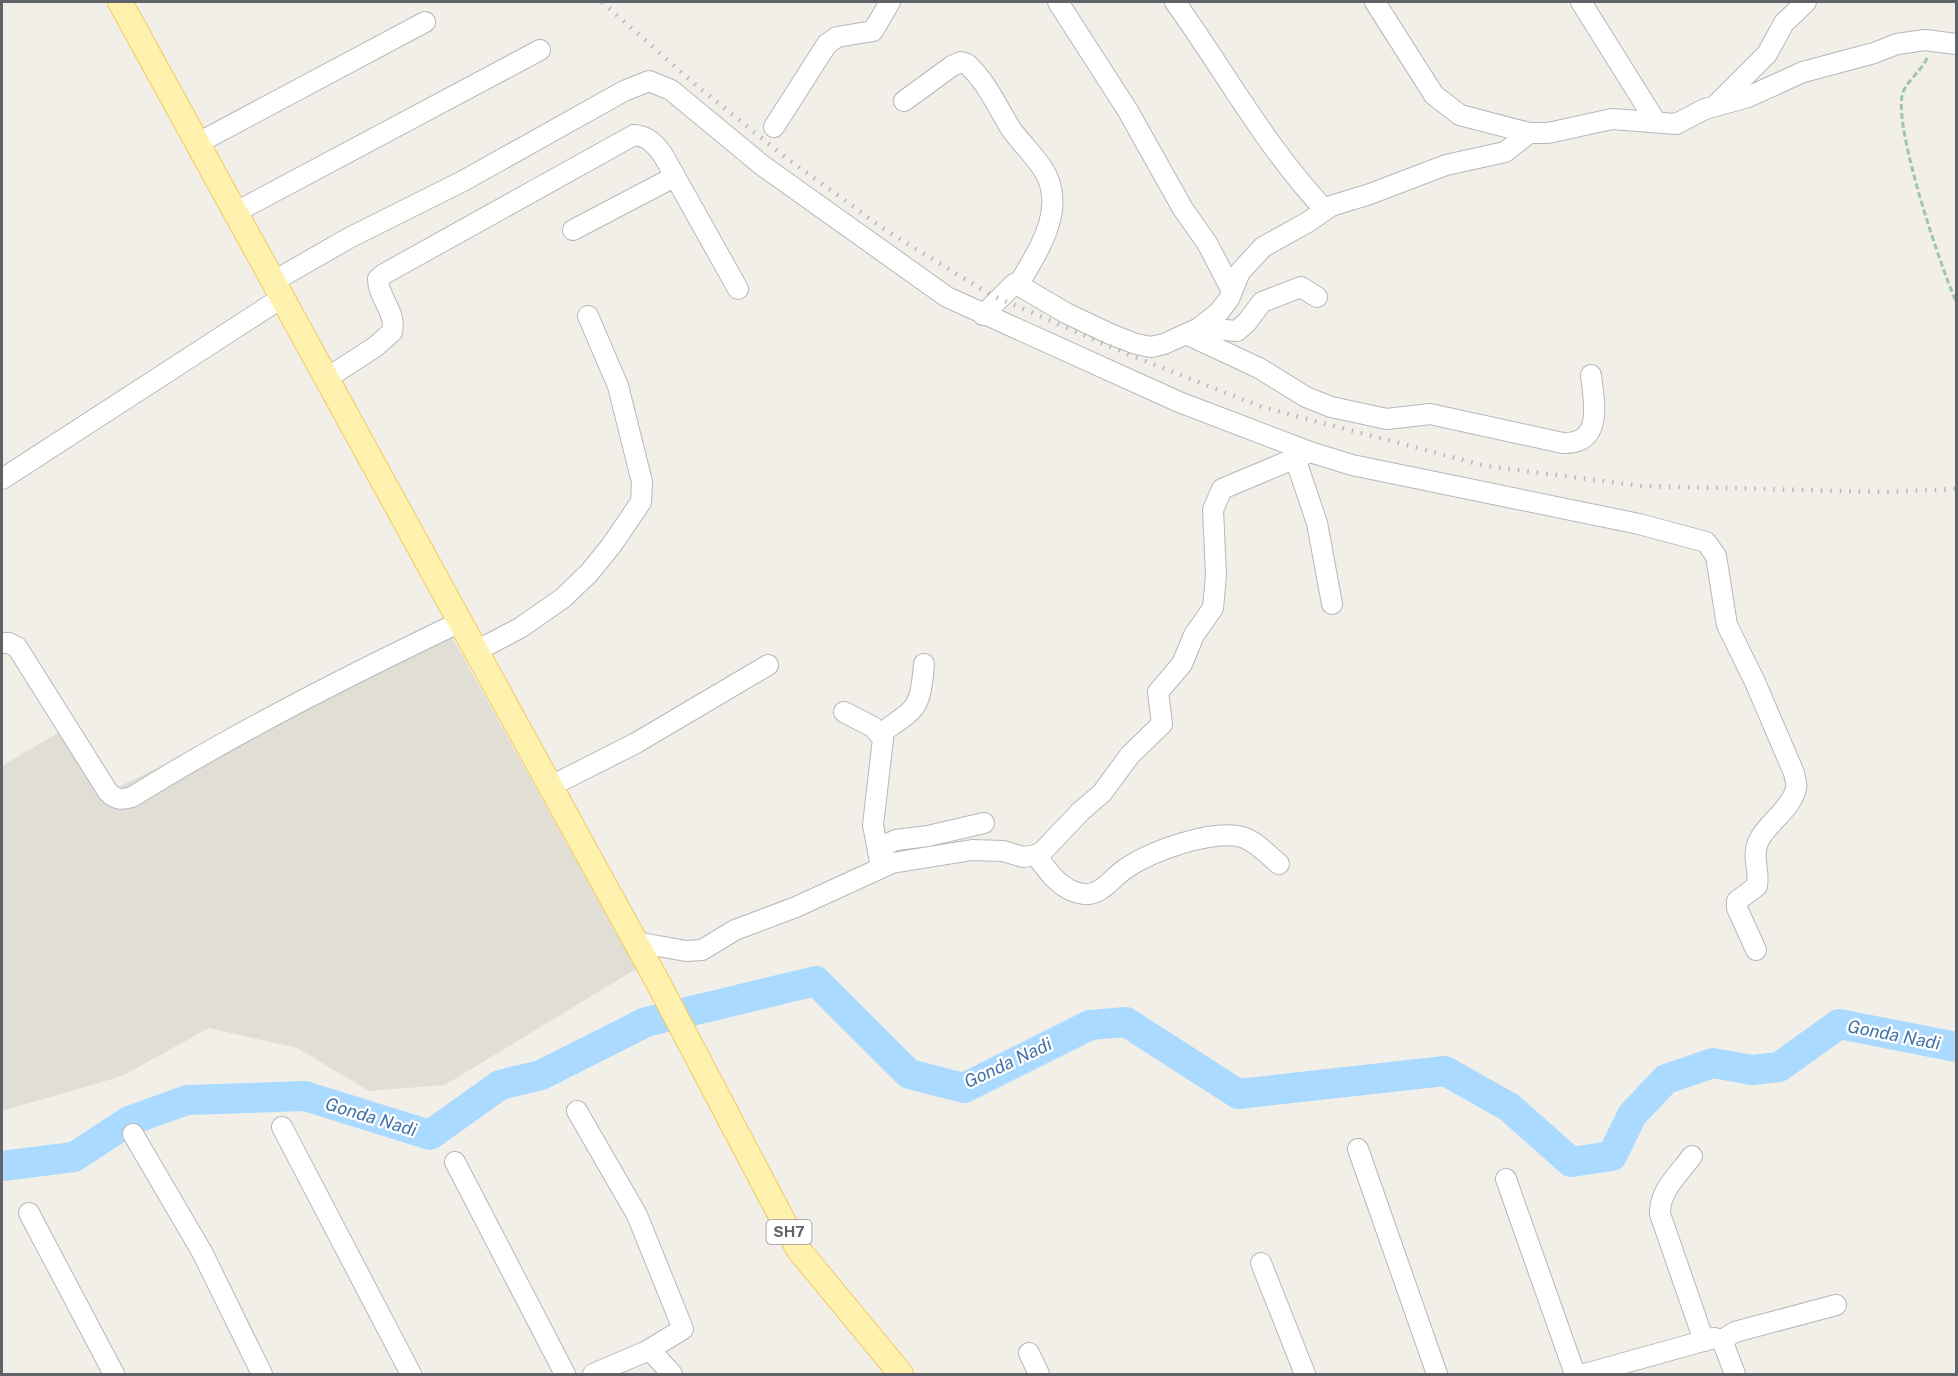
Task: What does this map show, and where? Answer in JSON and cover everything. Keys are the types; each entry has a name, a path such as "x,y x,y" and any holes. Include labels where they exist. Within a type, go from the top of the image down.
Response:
{"main road":[{"path":"120,2 478,650 636,942"},
{"name":"SH7","path":"636,942 798,1250 901,1374"}],"street":[{"path":"774,127 827,44 837,37 873,31 890,2"},
{"path":"1058,2 1128,111 1183,208 1207,243 1231,289"},
{"path":"1375,2 1434,95 1460,115 1529,133 1548,133 1612,119 1676,124 1716,105 1740,100 1803,72 1874,53 1897,44 1931,41 1956,44"},
{"path":"1581,2 1656,122"},
{"path":"1716,105 1767,54 1784,23 1806,2"},
{"path":"1180,3 1278,156 1326,210"},
{"path":"198,143 425,22"},
{"path":"236,212 540,50"},
{"path":"904,101 952,66 961,62 967,64 1042,168 1049,180 1052,195 1049,230 1018,285"},
{"path":"2,479 279,289 349,238 463,182 624,91 649,81 671,90 763,166 947,297 1179,402 1302,455 1639,524 1706,542 1716,556 1727,625 1755,682 1794,773 1796,787 1792,798 1768,824 1754,852 1759,876 1757,886 1737,902 1737,908 1756,950"},
{"path":"983,315 1014,284 1066,313 1136,344 1151,346 1192,331 1224,306 1240,272 1263,247 1326,210 1346,200 1370,194 1446,165 1505,152 1529,133"},
{"path":"327,378 375,347 392,332 394,318 378,285 378,279 398,265 634,135 643,135 653,142 738,289"},
{"path":"573,230 674,177"},
{"path":"1192,331 1237,330 1247,322 1262,302 1301,287 1317,297"},
{"path":"478,650 520,628 563,598 589,573 611,546 641,502 642,482 618,386 588,316"},
{"path":"1192,331 1306,397 1331,407 1387,419 1430,414 1563,443 1582,440 1593,424 1591,375"},
{"path":"1302,455 1320,533 1332,604"},
{"path":"636,942 686,951 702,950 735,930 796,907 880,860 972,850 1003,851 1023,857 1044,851 1081,811 1102,793 1130,755 1162,724 1158,692 1182,664 1194,635 1213,608 1216,574 1213,510 1222,489 1302,455"},
{"path":"2,643 9,643 17,647 108,792 114,798 124,799 132,797 194,759 341,680 462,621"},
{"path":"880,734 918,705 922,694 924,664"},
{"path":"551,786 636,743 768,665"},
{"path":"844,712 880,734 883,739 873,825 880,860"},
{"path":"880,860 885,845 896,840 928,836 984,823"},
{"path":"1036,855 1062,886 1084,895 1101,889 1125,869 1152,855 1213,836 1242,837 1251,841 1279,864"},
{"path":"577,1111 636,1215 683,1329 650,1350 593,1374"},
{"path":"282,1127 411,1374"},
{"path":"133,1134 202,1252 262,1374"},
{"path":"1358,1149 1437,1374"},
{"path":"1692,1156 1665,1192 1660,1202 1660,1214 1713,1340 1735,1374"},
{"path":"455,1162 565,1374"},
{"path":"1506,1179 1575,1374"},
{"path":"29,1213 114,1374"},
{"path":"1261,1263 1305,1374"},
{"path":"1585,1374 1836,1305"},
{"path":"650,1350 672,1374"},
{"path":"1029,1353 1039,1374"}],"path":[{"path":"1931,41 1919,73 1903,92 1902,112 1923,208 1956,301"}],"shaded area":[{"path":"447,628 636,969 445,1085 369,1091 297,1048 209,1028 122,1076 2,1111 2,766 68,727 108,792"}],"waterway":[{"name":"Gonda Nadi","path":"2,1166 74,1157 129,1121 187,1100 305,1096 430,1135 500,1085 541,1075 646,1022 816,981 909,1074 964,1088 1090,1025 1126,1022 1238,1094 1445,1071 1509,1107 1571,1162 1612,1156 1632,1115 1666,1079 1713,1063 1752,1070 1779,1067 1839,1024 1956,1047"}],"railway":[{"path":"602,2 697,86 785,157 887,231 991,295 1130,355 1262,407 1486,466 1642,486 1885,492 1956,489"}]}
